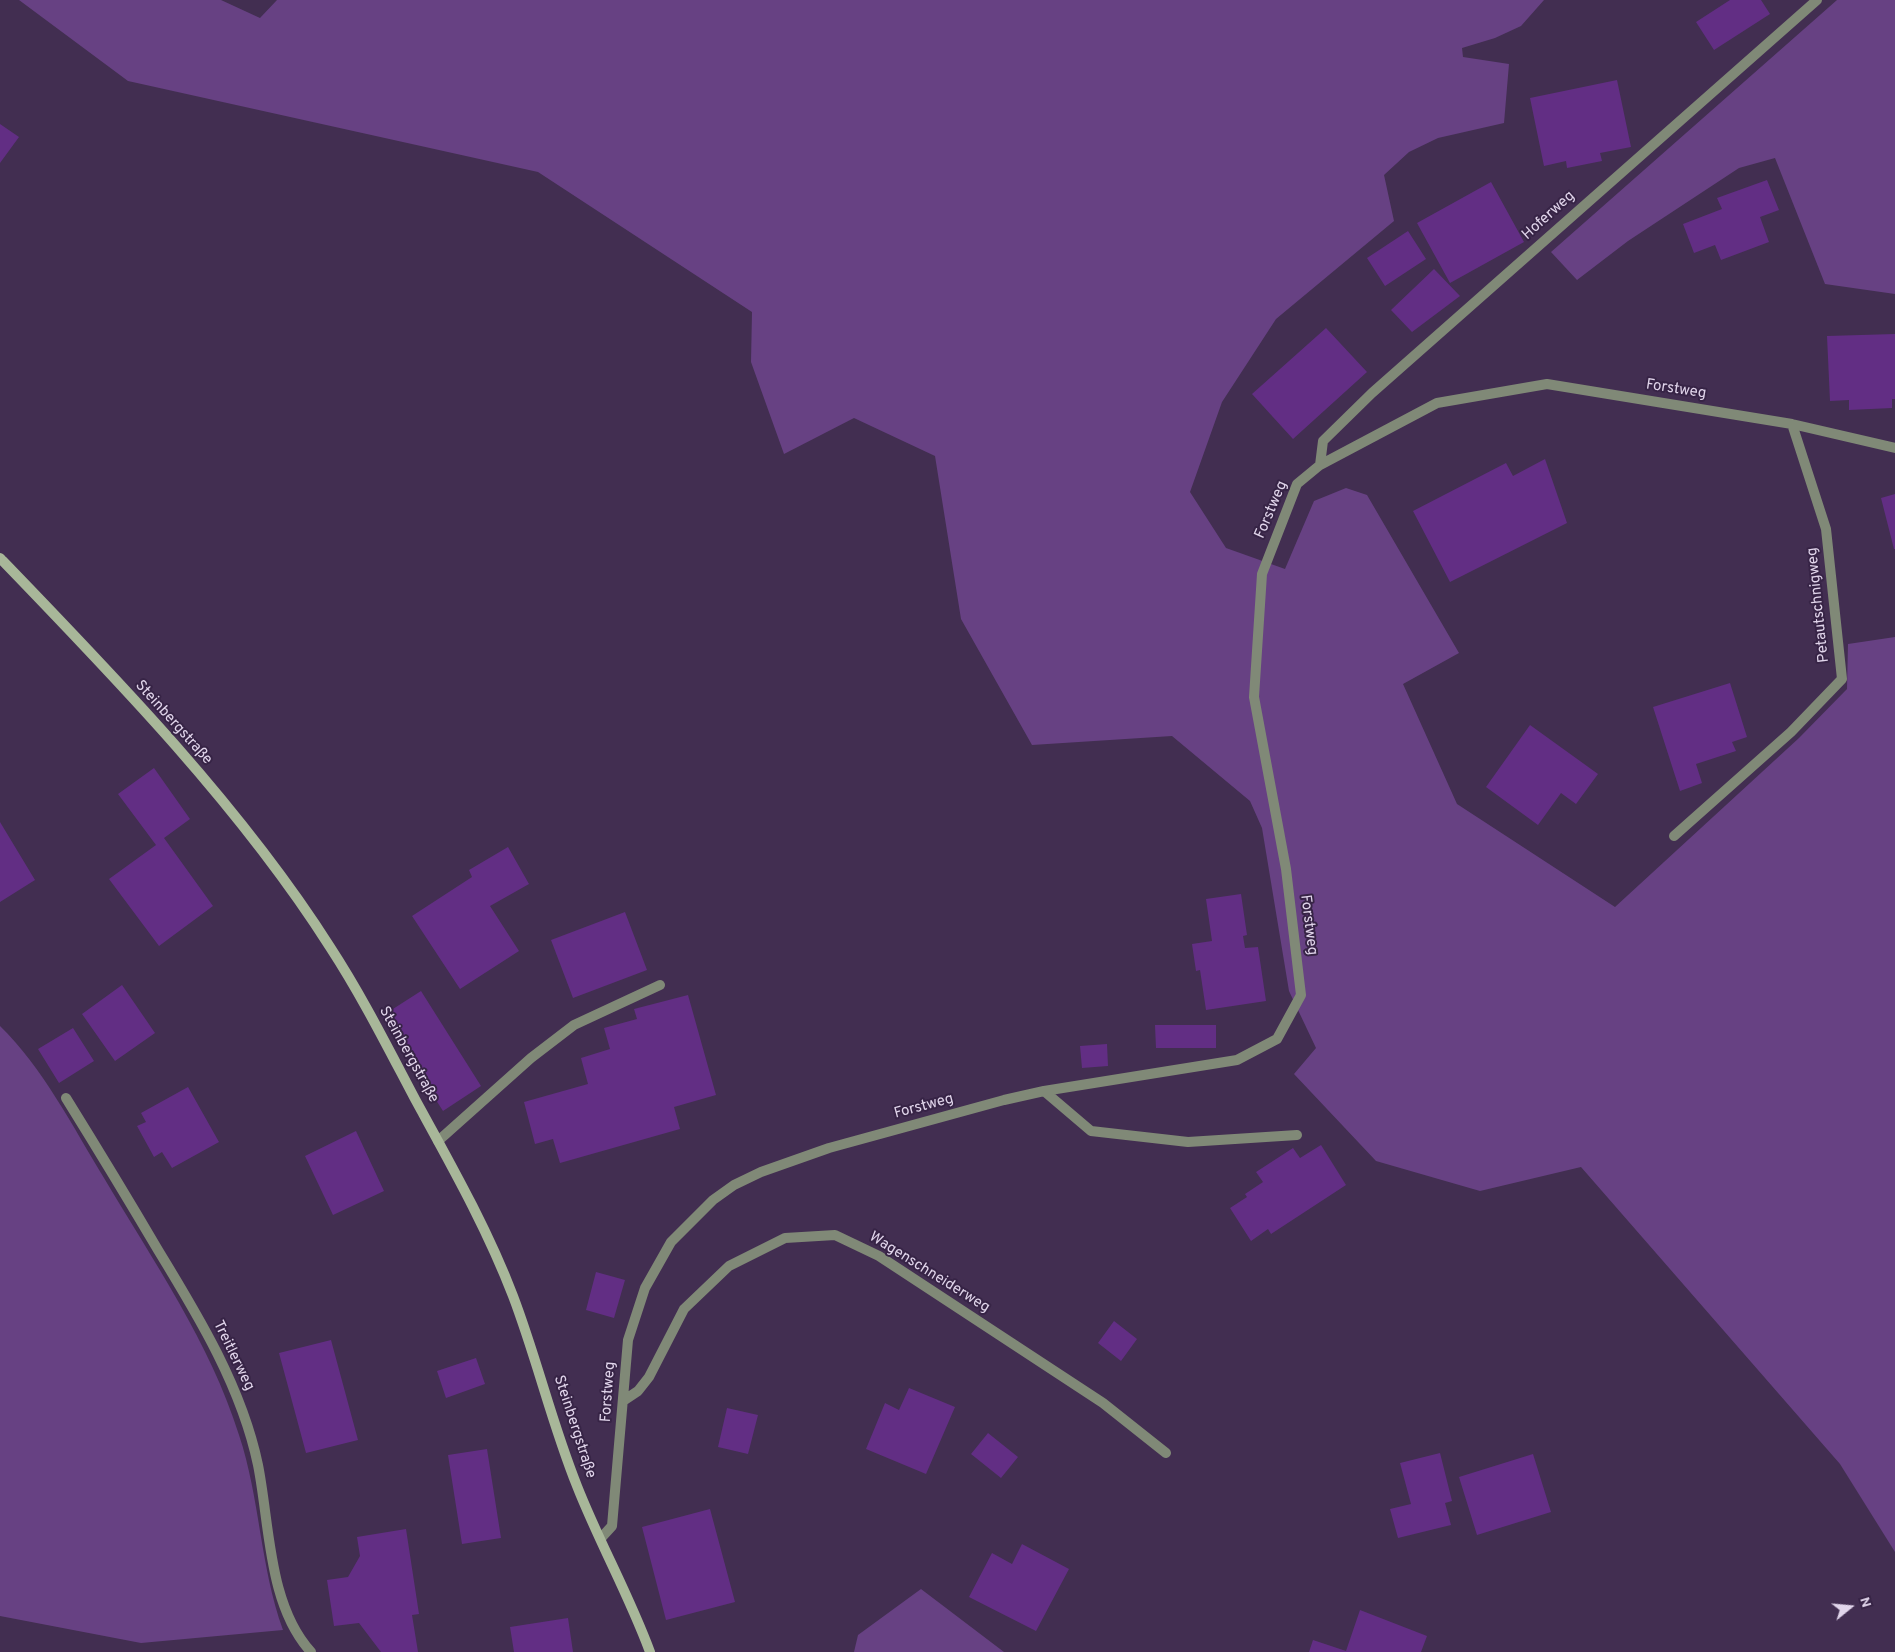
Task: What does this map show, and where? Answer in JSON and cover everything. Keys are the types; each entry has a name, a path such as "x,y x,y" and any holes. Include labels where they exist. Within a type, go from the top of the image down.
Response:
{"main road":[{"name":"Steinbergstraße","path":"0,558 160,729 239,823 300,902 331,948 438,1141 512,1293 539,1368 576,1483 650,1652"}],"street":[{"name":"Hoferweg","path":"1320,465 1323,441 1372,393 1817,0"},
{"name":"Forstweg","path":"601,1538 612,1526 628,1340 645,1288 671,1242 713,1200 734,1185 792,1160 986,1105 1044,1091 1237,1060 1277,1039 1302,995 1286,869 1254,697 1262,574 1297,484 1320,465 1437,403 1547,384 1792,424 1895,448"},
{"name":"Petautschnigweg","path":"1674,836 1791,732 1842,679 1826,529 1792,424"},
{"path":"438,1141 531,1058 574,1025 660,985"},
{"path":"1044,1091 1091,1131 1188,1142 1297,1135"},
{"name":"Treitlerweg","path":"66,1098 188,1299 221,1362 239,1402 258,1465 274,1563 285,1607 295,1630 311,1652"},
{"name":"Wagenschneiderweg","path":"624,1401 638,1390 649,1377 684,1309 729,1266 785,1238 835,1235 879,1256 1103,1403 1166,1453"}],"shaded area":[{"path":"19,0 221,0 260,18 277,0 1544,0 1521,26 1495,38 1462,48 1463,57 1509,64 1504,123 1438,138 1409,152 1384,175 1394,221 1276,319 1222,402 1190,492 1226,548 1285,569 1314,501 1346,488 1367,495 1459,653 1403,684 1457,804 1615,907 1799,738 1847,689 1848,644 1895,637 1895,1552 1840,1464 1581,1167 1480,1191 1376,1161 1294,1074 1316,1048 1289,991 1262,828 1250,801 1172,736 1032,745 961,619 935,456 854,418 784,454 751,362 752,312 538,172 128,81"},
{"path":"1837,0 1895,0 1895,294 1825,284 1775,158 1739,168 1628,241 1577,280 1551,252"},
{"path":"0,1026 16,1042 44,1079 161,1271 213,1367 227,1401 246,1459 269,1581 283,1630 141,1643 0,1616"},
{"path":"921,1589 1004,1652 854,1652 858,1635"}],"building":[{"path":"1730,0 1761,0 1770,14 1714,50 1696,22"},
{"path":"1617,80 1631,147 1600,153 1602,161 1567,168 1566,161 1544,166 1530,98"},
{"path":"0,124 19,137 0,163"},
{"path":"1767,180 1779,210 1760,217 1769,242 1721,260 1715,245 1694,253 1683,224 1722,209 1717,198"},
{"path":"1491,182 1524,242 1450,283 1417,223"},
{"path":"1408,231 1426,259 1385,286 1367,258"},
{"path":"1434,269 1460,296 1412,332 1391,310"},
{"path":"1326,328 1367,372 1293,439 1252,394"},
{"path":"1895,334 1895,399 1892,399 1892,408 1849,410 1849,400 1830,401 1827,336"},
{"path":"1545,459 1567,523 1450,582 1413,511 1506,463 1513,476"},
{"path":"1895,494 1895,549 1894,549 1881,498"},
{"path":"1730,683 1747,737 1732,742 1736,751 1696,764 1702,783 1680,791 1653,707"},
{"path":"1530,725 1598,774 1576,804 1561,793 1538,825 1486,787"},
{"path":"154,768 190,819 164,838 213,906 159,946 109,879 156,845 118,794"},
{"path":"0,822 35,880 0,902"},
{"path":"508,847 529,884 490,906 519,951 460,989 412,916 472,877 469,870"},
{"path":"1241,894 1247,935 1243,936 1245,948 1258,947 1266,1001 1206,1010 1200,970 1196,971 1192,944 1212,941 1206,899"},
{"path":"625,912 647,970 573,998 551,940"},
{"path":"122,985 155,1033 115,1061 82,1014"},
{"path":"421,991 481,1086 443,1111 382,1016"},
{"path":"688,995 716,1095 674,1107 680,1129 560,1163 553,1139 535,1144 524,1102 588,1084 581,1058 610,1049 604,1028 637,1019 634,1009"},
{"path":"1155,1025 1216,1025 1216,1048 1156,1048"},
{"path":"73,1028 94,1061 59,1083 38,1049"},
{"path":"1107,1044 1108,1066 1082,1068 1080,1046"},
{"path":"188,1087 219,1142 172,1168 162,1152 154,1157 137,1126 146,1122 141,1113"},
{"path":"356,1131 384,1191 333,1215 305,1156"},
{"path":"1321,1145 1346,1185 1271,1234 1268,1229 1251,1241 1230,1208 1247,1197 1245,1194 1263,1182 1256,1172 1293,1148 1300,1158"},
{"path":"596,1272 625,1280 614,1318 586,1310"},
{"path":"1114,1321 1137,1339 1121,1361 1098,1343"},
{"path":"331,1340 358,1440 306,1453 279,1353"},
{"path":"476,1358 485,1384 446,1398 437,1371"},
{"path":"909,1388 955,1407 926,1474 866,1449 885,1403 899,1410"},
{"path":"727,1408 758,1415 748,1454 718,1447"},
{"path":"988,1433 1018,1457 1001,1478 971,1454"},
{"path":"487,1449 501,1538 462,1544 448,1455"},
{"path":"1440,1453 1452,1501 1445,1503 1451,1525 1398,1538 1390,1509 1411,1504 1400,1463"},
{"path":"1533,1454 1551,1512 1477,1535 1459,1477"},
{"path":"710,1509 735,1602 666,1620 642,1527"},
{"path":"406,1529 419,1614 412,1615 418,1652 381,1652 359,1623 334,1626 327,1580 348,1577 360,1556 357,1537"},
{"path":"1022,1544 1069,1569 1036,1631 969,1597 992,1553 1012,1564"},
{"path":"1360,1610 1427,1636 1421,1652 1309,1652 1313,1640 1346,1651"},
{"path":"568,1618 573,1652 514,1652 510,1627"}]}
